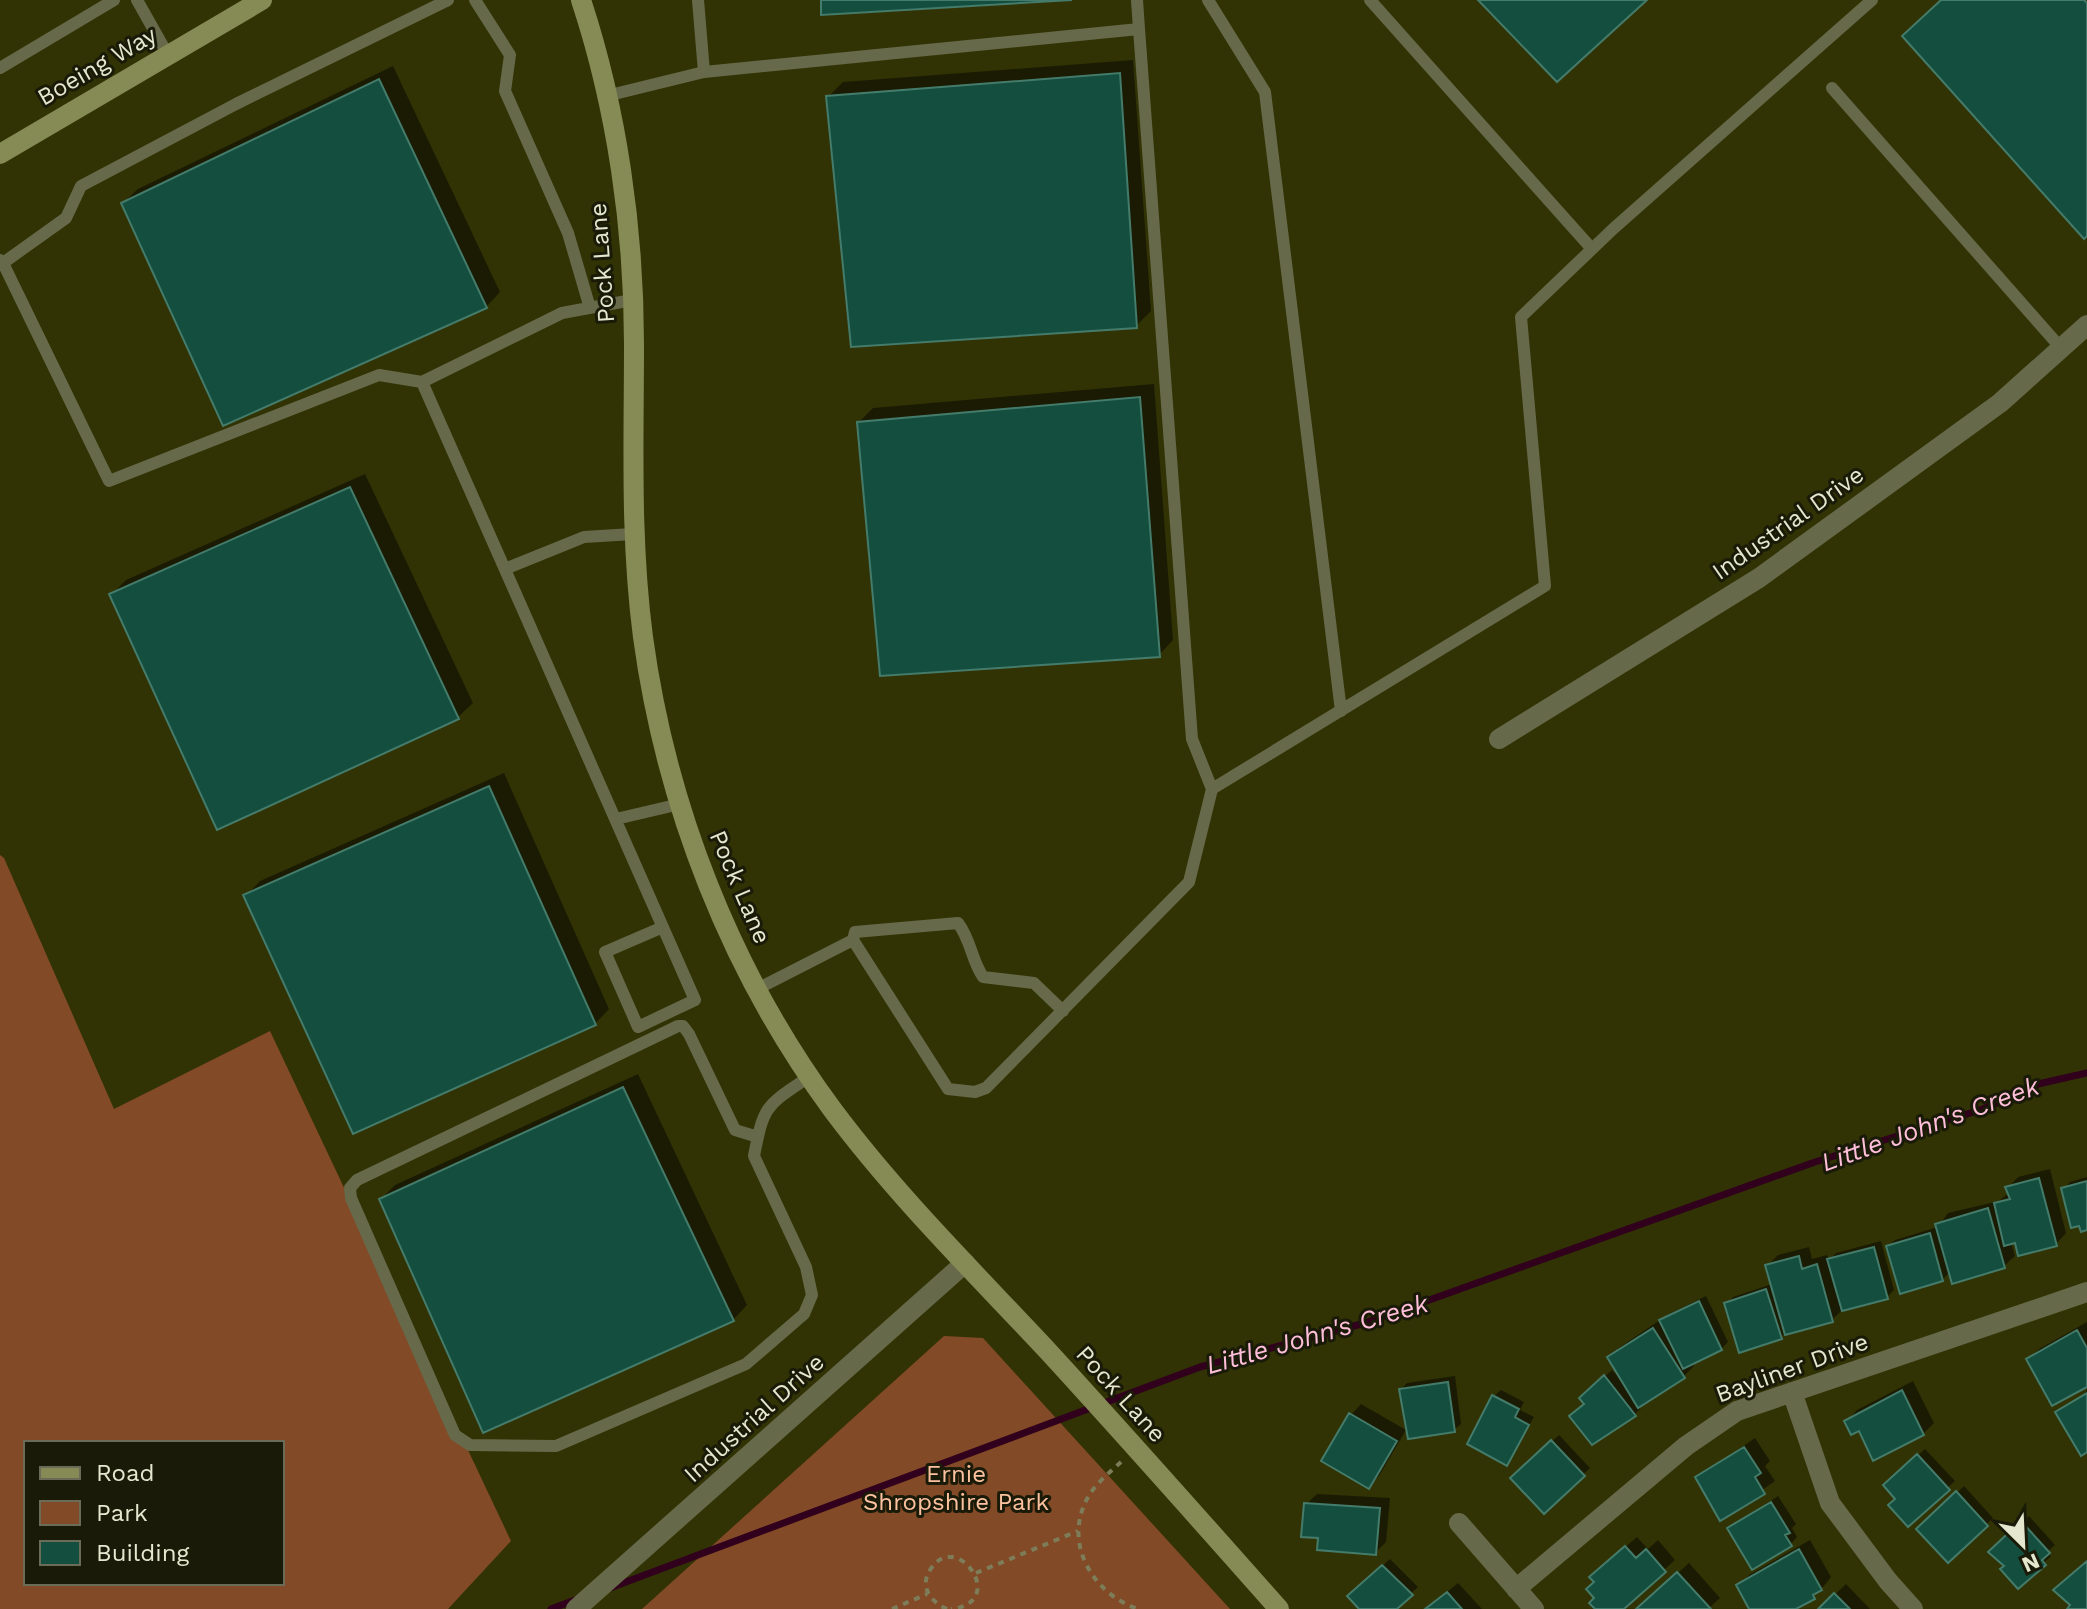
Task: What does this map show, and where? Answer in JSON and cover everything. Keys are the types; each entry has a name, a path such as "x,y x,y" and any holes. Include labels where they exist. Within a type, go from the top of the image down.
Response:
{"street":[{"name":"Boeing Way","path":"0,154 262,0"},
{"name":"Pock Lane","path":"581,0 606,96 621,178 632,300 633,534 643,639 659,725 680,804 727,931 809,1077 882,1173 1068,1373 1279,1609"},
{"name":"Industrial Drive","path":"1499,739 1759,578 2000,403 2087,325"},
{"name":"Industrial Drive","path":"576,1609 965,1263"},
{"name":"Bayliner Drive","path":"1516,1589 1711,1427 1737,1411 2087,1292"},
{"path":"1792,1392 1830,1503 1888,1581 1913,1609"},
{"path":"1459,1523 1534,1609"}],"lane":[{"path":"0,68 114,0"},
{"path":"137,0 168,55"},
{"path":"448,0 236,104 81,186 66,218 1,262 109,481 379,375 422,382 562,313 632,300"},
{"path":"475,0 510,55 505,91 568,233 590,308"},
{"path":"698,0 704,72"},
{"path":"1063,1011 1034,983 983,977 974,964 969,937 958,923 862,929 855,932 853,940 948,1089 975,1092 986,1088 1063,1011 1189,882 1212,789 1192,739 1137,0"},
{"path":"1208,0 1265,92 1341,711"},
{"path":"1370,0 1592,249"},
{"path":"1212,789 1545,586 1521,317 1592,249 1872,0"},
{"path":"606,96 704,72 1139,29"},
{"path":"1832,88 2061,348"},
{"path":"422,382 616,819 695,1000 638,1027 605,952 663,927"},
{"path":"505,569 584,537 633,534"},
{"path":"616,819 680,804"},
{"path":"757,989 853,940"},
{"path":"758,1137 735,1130 689,1034 683,1026 678,1026 357,1180 350,1188 351,1198 455,1435 461,1441 470,1445 556,1446 746,1364 804,1314 812,1295 806,1267 754,1156 763,1114 771,1103 809,1077"}],"path":[{"path":"1130,1442 1087,1499 1078,1531 1083,1564 1106,1591 1123,1604 1138,1609"},
{"path":"976,1573 1078,1531"},
{"path":"955,1557 967,1562 976,1573 978,1587 972,1600 961,1608 949,1609 936,1604 927,1594 926,1580 930,1568 941,1559 955,1557"},
{"path":"892,1609 927,1594"}],"green space":[{"path":"0,855 4,858 114,1109 270,1031 511,1541 448,1609 0,1609"},
{"name":"Ernie Shropshire Park","path":"944,1336 983,1338 1230,1609 642,1609"}],"building":[{"path":"821,0 1072,0 821,15"},
{"path":"1478,0 1647,0 1557,82"},
{"path":"1941,0 2084,0 2087,3 2087,236 2084,239 1902,36"},
{"path":"1120,73 1137,328 851,347 826,96"},
{"path":"379,79 487,308 223,426 121,203"},
{"path":"1140,397 1160,657 880,676 857,422"},
{"path":"350,487 459,719 217,830 109,594"},
{"path":"489,786 596,1025 353,1134 243,895"},
{"path":"623,1087 734,1321 483,1433 379,1199"},
{"path":"2039,1178 2057,1246 2018,1256 2015,1243 2004,1246 1994,1203 2010,1199 2005,1187"},
{"path":"2087,1181 2087,1230 2081,1232 2079,1226 2071,1228 2061,1188"},
{"path":"1988,1208 2005,1268 1952,1284 1935,1224"},
{"path":"1930,1233 1943,1281 1900,1294 1886,1246"},
{"path":"1874,1247 1888,1299 1842,1311 1827,1259"},
{"path":"1799,1256 1802,1269 1817,1264 1833,1322 1785,1335 1765,1265"},
{"path":"1766,1289 1782,1339 1739,1353 1724,1303"},
{"path":"1699,1301 1722,1350 1683,1369 1659,1320"},
{"path":"1653,1328 1685,1378 1638,1408 1607,1357"},
{"path":"2077,1330 2087,1348 2087,1387 2052,1406 2026,1359"},
{"path":"1604,1375 1636,1416 1592,1445 1569,1416 1584,1404 1579,1398"},
{"path":"1448,1382 1455,1432 1408,1439 1399,1389"},
{"path":"1902,1390 1924,1435 1873,1461 1859,1431 1851,1435 1844,1421"},
{"path":"2087,1393 2087,1452 2081,1456 2055,1412"},
{"path":"1492,1395 1519,1409 1515,1417 1529,1425 1507,1466 1467,1444"},
{"path":"1349,1413 1397,1441 1369,1489 1321,1461"},
{"path":"1551,1440 1585,1476 1544,1514 1510,1478"},
{"path":"1744,1447 1761,1473 1755,1477 1765,1494 1720,1521 1695,1477"},
{"path":"1917,1454 1950,1490 1908,1527 1888,1505 1895,1499 1883,1485"},
{"path":"1956,1491 1988,1526 1948,1563 1916,1529"},
{"path":"1771,1502 1790,1533 1785,1535 1792,1546 1752,1570 1727,1528"},
{"path":"1304,1503 1380,1508 1376,1555 1317,1550 1318,1538 1301,1537"},
{"path":"2021,1521 2050,1553 2042,1560 2046,1565 2018,1589 2000,1569 2004,1566 1988,1552"},
{"path":"1625,1546 1636,1558 1646,1549 1666,1572 1624,1609 1595,1609 1589,1603 1594,1598 1586,1589 1594,1582 1589,1577"},
{"path":"1799,1549 1822,1590 1813,1595 1815,1599 1796,1609 1749,1609 1736,1585"},
{"path":"2087,1561 2087,1609 2067,1609 2070,1605 2053,1590"},
{"path":"1382,1565 1413,1595 1397,1609 1359,1609 1347,1596"},
{"path":"1677,1572 1711,1609 1636,1609"},
{"path":"1447,1592 1462,1609 1425,1609"},
{"path":"1834,1593 1850,1609 1818,1609"}],"waterway":[{"name":"Little John's Creek","path":"610,1588 1200,1367 1365,1323 1815,1162 1983,1109 2038,1084 2087,1073"},
{"name":"Little John's Creek","path":"551,1609 575,1600"}]}
